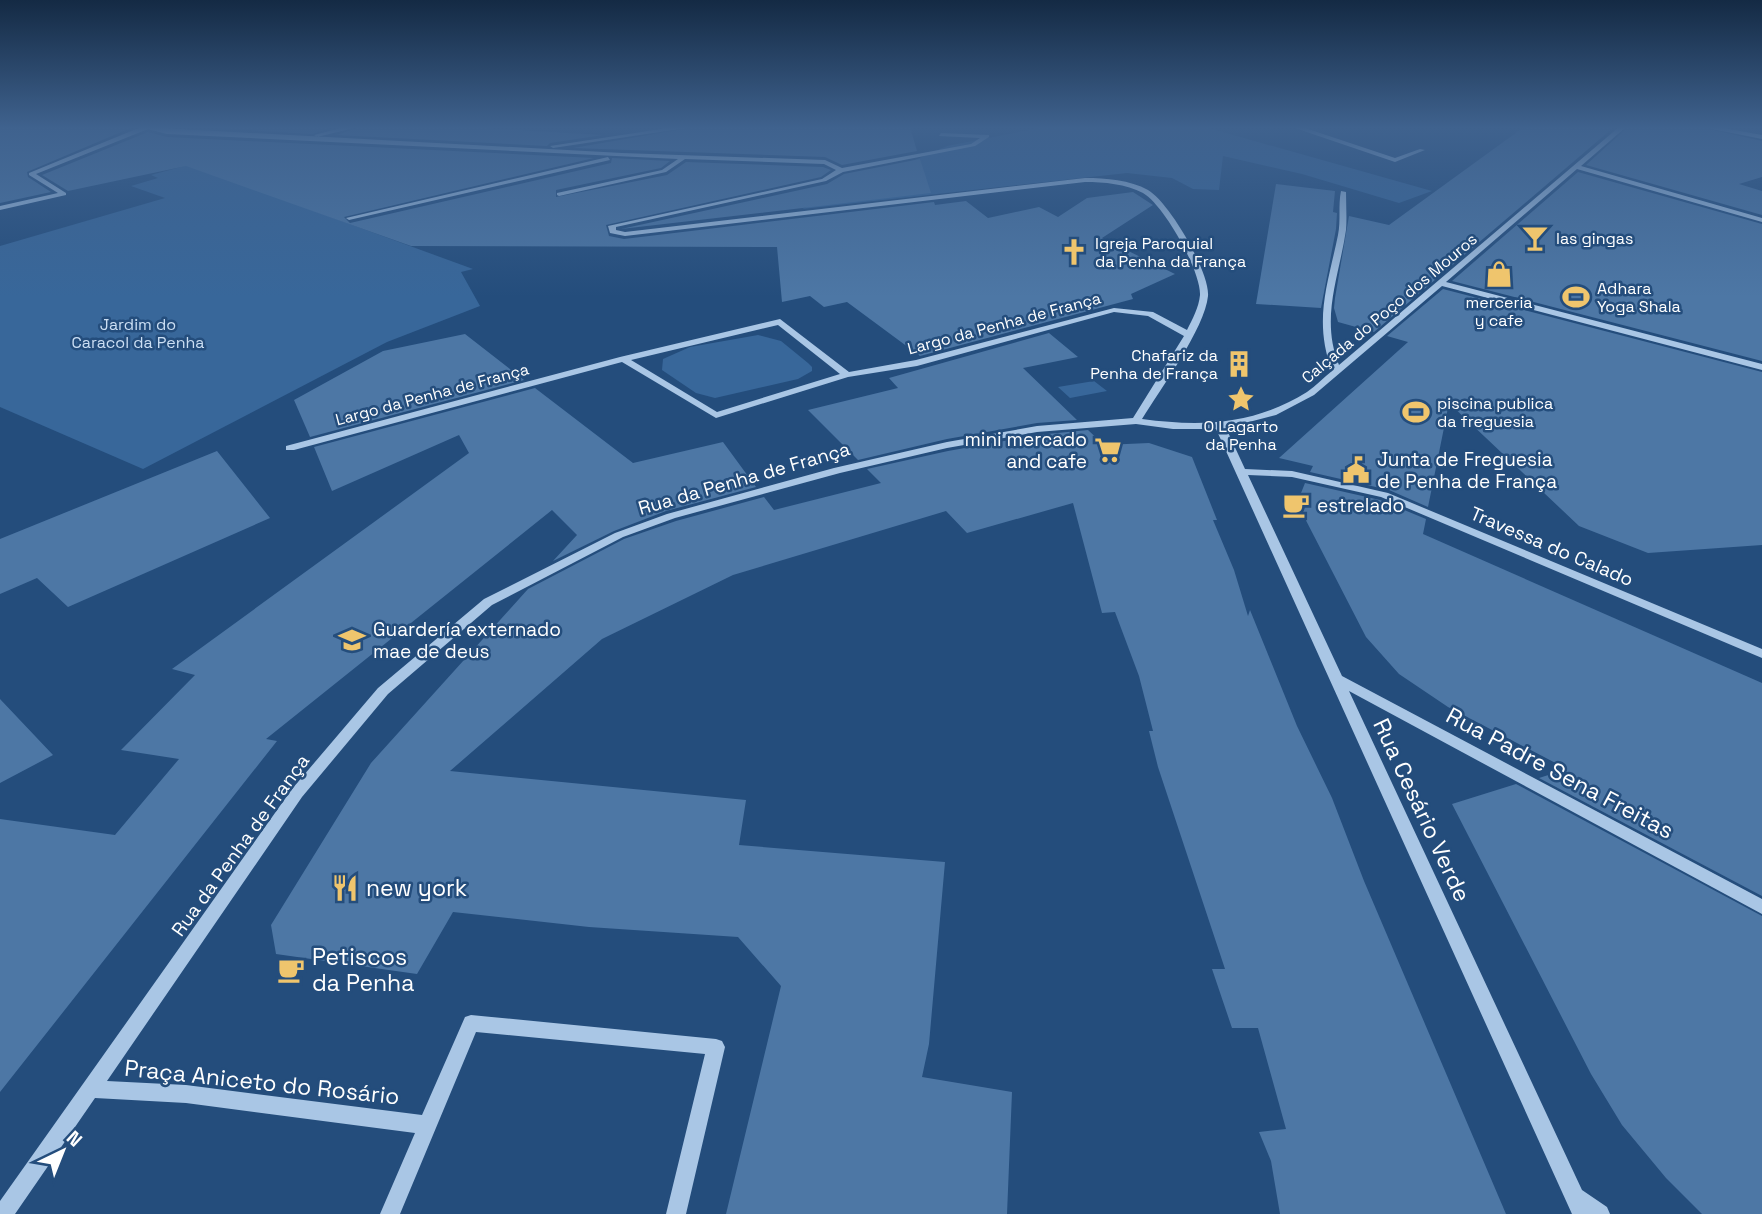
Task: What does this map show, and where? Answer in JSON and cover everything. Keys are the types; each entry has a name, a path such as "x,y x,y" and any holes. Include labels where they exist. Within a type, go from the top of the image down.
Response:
{"street":[{"path":"0,208 64,194 47,184"},
{"path":"349,218 498,184"},
{"path":"559,194 606,184"},
{"path":"806,184 615,223 610,229 625,234 1054,184"},
{"path":"1117,184 1148,193 1163,206 1200,272 1204,295 1189,335 1136,421"},
{"name":"Calçada do Poço dos Mouros","path":"1220,426 1248,420 1294,404 1337,372 1557,184"},
{"path":"1635,184 1762,220"},
{"path":"1337,372 1329,356 1326,332 1328,281 1341,234 1343,192"},
{"path":"1441,283 1762,367"},
{"name":"Largo da Penha de França","path":"623,359 716,415 847,376 917,363 1114,310 1150,314 1189,335"},
{"name":"Largo da Penha de França","path":"290,448 623,359 780,322 847,376"},
{"name":"Rua da Penha de França","path":"3,1214 297,793 383,691 488,602 619,535 671,516 838,470 947,445 1037,429 1136,421 1173,426 1220,426"},
{"name":"Rua Cesário Verde","path":"1220,426 1579,1205"},
{"name":"Travessa do Calado","path":"1241,472 1292,474 1384,495 1762,654"},
{"name":"Rua Padre Sena Freitas","path":"1336,679 1762,907"},
{"path":"390,1214 471,1023 716,1047 676,1214"},
{"name":"Praça Aniceto do Rosário","path":"90,1089 186,1094 428,1125"},
{"path":"1579,1205 1600,1214"}],"green space":[{"name":"Jardim do Caracol da Penha","path":"139,184 239,184 473,269 461,272 480,306 387,342 143,469 0,407 0,246 165,198 131,186"},
{"path":"860,184 1031,184 802,209"},
{"path":"1183,184 1220,184 1219,190 1193,189"},
{"path":"1334,184 1406,184 1432,191 1399,203"},
{"path":"758,335 781,341 808,363 812,371 798,379 715,398 696,393 662,370 663,359 690,347"},
{"path":"1094,381 1107,391 1070,398 1058,387"}],"building":[{"path":"0,184 38,184 51,192 0,203"},
{"path":"56,184 103,184 68,191"},
{"path":"236,184 485,184 344,217 350,223 521,184 586,184 556,190 556,197 623,184 791,184 606,225 609,236 624,239 934,202 935,205 966,201 988,218 1039,207 1058,217 1087,198 1133,192 1153,205 1102,238 1175,274 1131,294 1133,299 920,356 847,302 824,307 810,296 782,302 777,247 411,246"},
{"path":"827,184 928,184 931,193 621,229"},
{"path":"1276,184 1335,191 1333,212 1337,213 1336,229 1321,308 1256,304"},
{"path":"1446,184 1548,184 1374,332 1338,322 1334,308 1335,298 1349,216 1389,225"},
{"path":"1565,184 1619,184 1762,224 1762,361 1452,281"},
{"path":"1652,184 1740,184 1762,191 1762,215"},
{"path":"1443,289 1762,372 1762,545 1648,553 1579,526 1449,403 1428,507 1389,490 1310,472 1313,466 1279,458 1408,342 1387,336"},
{"path":"1049,333 1078,357 1023,368 1077,420 1037,423 947,439 858,460 808,410 898,388 889,378"},
{"path":"465,334 524,380 310,437 294,400 383,351"},
{"path":"535,388 633,463 723,442 756,487 666,511 614,531 553,561 577,535 552,510 266,739 277,741 0,1092 0,819 115,835 179,759 121,750 195,675 172,669 469,453 459,435 332,491 314,447"},
{"path":"1088,430 1104,445 1149,443 1192,457 1217,520 1213,520 1234,570 1248,616 1250,610 1297,726 1332,798 1364,881 1506,1214 1280,1214 1271,1161 1259,1132 1286,1129 1258,1028 1232,1028 1212,969 1225,969 1158,767 1149,731 1153,731 1139,676 1115,612 1102,613 1073,503 967,533 946,511 733,575 602,639 450,771 746,800 739,845 945,862 929,1044 922,1077 1012,1092 1007,1214 726,1214 781,986 738,937 589,927 453,912 417,974 276,954 271,925 371,763 528,589 624,539 676,521 764,497 774,510 881,483 867,469 1037,435"},
{"path":"217,451 270,518 68,607 37,578 0,594 0,539"},
{"path":"1305,483 1380,500 1426,519 1423,534 1762,683 1762,896 1539,778 1567,769 1448,707 1399,674 1366,637 1297,503"},
{"path":"0,699 53,755 0,783"},
{"path":"1516,784 1762,916 1762,1214 1702,1214 1666,1178 1622,1125 1591,1074 1452,804"}],"place":[{"name":"las gingas","path":"1535,238"},
{"name":"Igreja Paroquial da Penha da França","path":"1074,252"},
{"name":"merceria y cafe","path":"1499,274"},
{"name":"Adhara Yoga Shala","path":"1576,297"},
{"name":"Chafariz da Penha de França","path":"1239,364"},
{"name":"O Lagarto da Penha","path":"1241,399"},
{"name":"piscina publica da freguesia","path":"1416,412"},
{"name":"mini mercado and cafe","path":"1108,450"},
{"name":"Junta de Freguesia de Penha de França","path":"1356,470"},
{"name":"estrelado","path":"1296,505"},
{"name":"Guardería externado mae de deus","path":"352,640"},
{"name":"new york","path":"345,888"},
{"name":"Petiscos da Penha","path":"291,970"}]}
